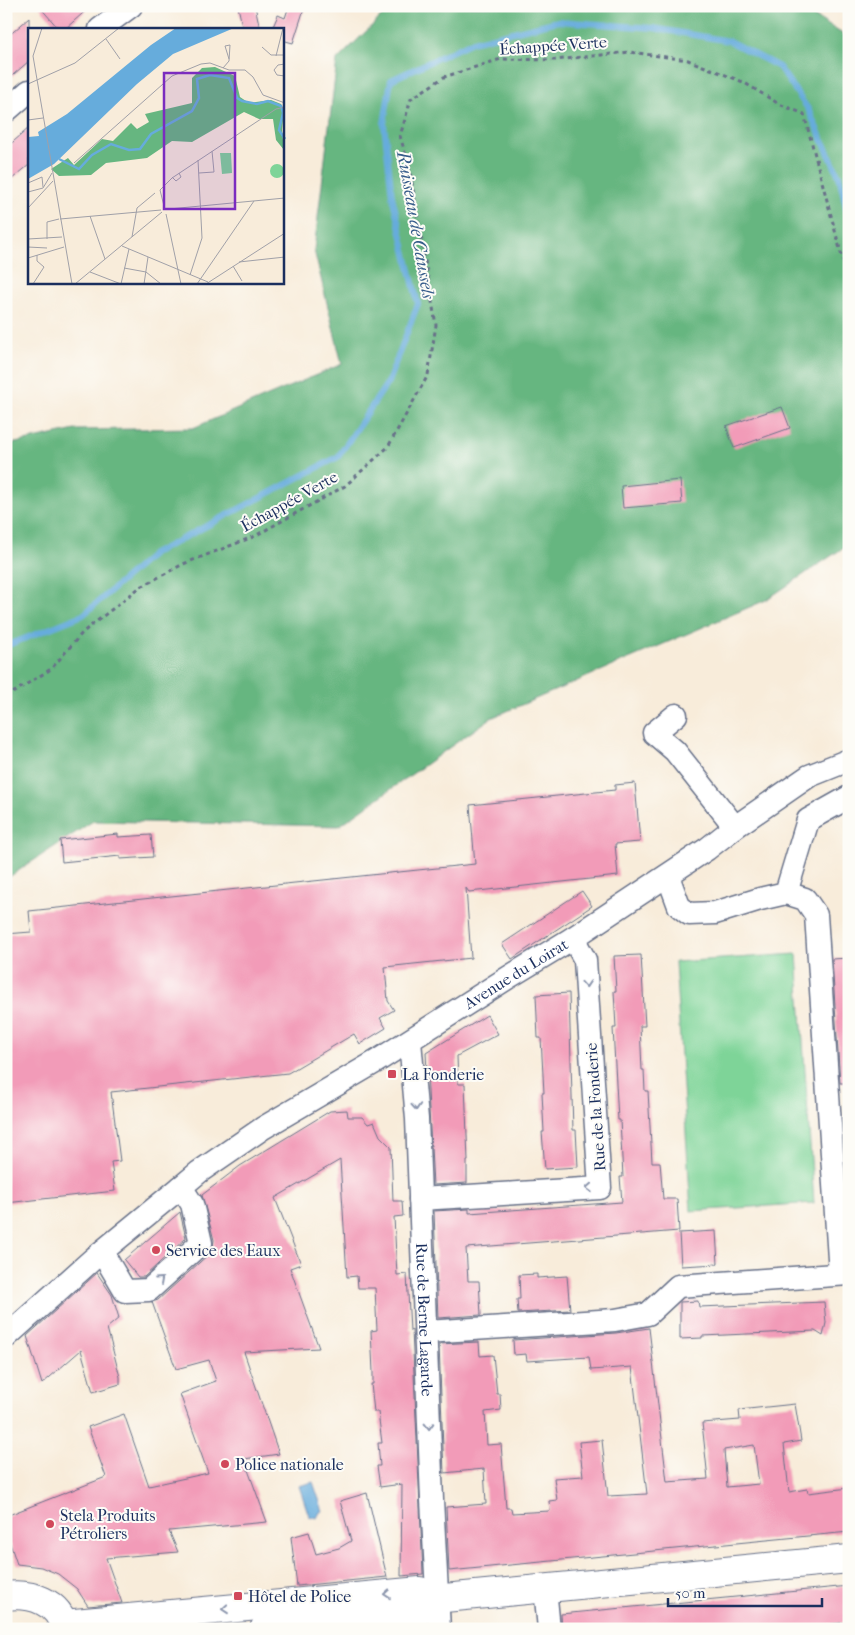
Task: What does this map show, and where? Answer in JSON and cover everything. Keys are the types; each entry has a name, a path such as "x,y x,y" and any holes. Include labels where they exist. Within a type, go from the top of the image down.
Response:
{"main road":[{"path":"6,1596 21,1594 47,1603 57,1613 65,1626 161,1622 420,1591 436,1599 849,1559"},
{"path":"264,1629 411,1615 424,1609 436,1599"}],"street":[{"path":"101,28 130,6"},
{"path":"6,111 28,92"},
{"path":"676,715 654,733 675,751 735,827"},
{"name":"Avenue du Loirat","path":"6,1337 102,1252 199,1172 262,1128 410,1041 573,938 668,876 808,776 849,760"},
{"path":"786,893 808,820 849,797"},
{"path":"426,1332 615,1320 648,1314 678,1286 844,1274 816,915 805,899 786,893 714,913 690,914 679,906 668,876"},
{"name":"Rue de la Fonderie","path":"420,1199 600,1188 585,960 573,938"},
{"name":"Rue de Berne Lagarde","path":"410,1041 417,1119 436,1599 439,1629"},
{"path":"102,1252 125,1290 149,1290 201,1242 192,1204 181,1187"},
{"path":"546,1588 549,1629"}],"path":[{"name":"Échappée Verte","path":"6,697 51,669 83,632 139,588 182,564 253,537 345,486 388,447 428,375 436,324 409,166 400,136 411,99 444,77 501,59 555,60 630,52 688,60 743,82 779,104 804,114 849,283"}],"green space":[{"path":"392,6 798,6 849,38 849,544 766,600 491,718 339,826 93,821 6,879 6,445 75,430 193,428 342,364 314,250 337,60"},
{"path":"797,954 814,1203 691,1211 675,962"}],"water":[{"path":"313,1482 323,1511 320,1512 317,1518 309,1516 299,1486"}],"building":[{"path":"39,6 91,6 66,28 58,28"},
{"path":"238,6 255,6 260,28 242,26"},
{"path":"289,6 305,6 293,43 284,41 284,28 272,28 278,15 285,18"},
{"path":"29,18 28,62 6,81 6,38"},
{"path":"28,129 28,166 6,184 6,148"},
{"path":"782,407 790,428 734,448 726,426"},
{"path":"680,480 682,503 623,508 621,486"},
{"path":"635,783 640,842 615,844 618,876 469,892 466,888 471,958 385,967 388,1001 394,1010 380,1018 386,1028 360,1044 354,1034 288,1073 111,1092 120,1161 111,1162 115,1191 6,1203 6,934 31,932 29,911 475,864 470,805 615,790 615,785"},
{"path":"118,834 118,837 151,835 153,857 120,859 120,856 62,862 60,840"},
{"path":"582,891 592,906 512,959 502,944"},
{"path":"641,955 645,1026 640,1026 642,1070 644,1070 645,1091 648,1091 652,1162 660,1162 663,1199 677,1199 679,1231 466,1248 468,1281 479,1281 481,1315 438,1318 434,1211 469,1209 469,1213 622,1202 620,1177 623,1177 613,1028 616,1028 614,956"},
{"path":"849,958 849,1083 840,1083 832,959"},
{"path":"569,993 573,1130 576,1130 578,1167 545,1169 542,1132 544,1132 542,1093 544,1093 541,1038 538,1038 536,995"},
{"path":"487,1015 498,1034 457,1056 458,1084 465,1084 467,1183 433,1185 426,1053"},
{"path":"347,1110 348,1117 362,1117 368,1124 374,1122 380,1136 391,1147 393,1201 402,1201 403,1216 394,1217 397,1275 407,1274 410,1331 412,1330 423,1574 401,1576 402,1484 380,1487 377,1466 380,1466 378,1443 382,1443 378,1412 374,1412 371,1384 373,1384 373,1372 371,1331 377,1330 375,1288 358,1288 357,1276 347,1277 340,1160 275,1198 301,1264 290,1268 319,1348 244,1352 279,1454 244,1459 267,1522 169,1531 178,1552 106,1558 122,1603 88,1606 77,1589 58,1574 41,1567 17,1564 6,1532 6,1516 106,1477 88,1427 124,1414 149,1486 208,1473 180,1394 216,1381 209,1360 176,1369 152,1302 158,1300 210,1253 213,1247 214,1240 202,1195 240,1166 330,1111"},
{"name":"Service des Eaux","path":"180,1212 186,1238 144,1277 138,1277 124,1260"},
{"path":"716,1231 718,1264 681,1266 679,1233"},
{"path":"97,1273 112,1295 119,1318 107,1328 120,1377 120,1384 93,1392 81,1350 42,1384 27,1336"},
{"path":"537,1274 537,1278 567,1276 570,1310 518,1313 517,1299 520,1299 519,1275"},
{"path":"698,1301 699,1307 824,1302 826,1323 823,1336 815,1331 702,1336 702,1338 680,1339 680,1302"},
{"path":"649,1328 667,1482 708,1479 702,1423 740,1420 739,1410 795,1404 801,1441 784,1444 789,1492 807,1489 808,1493 849,1488 849,1532 449,1571 446,1507 486,1504 484,1469 444,1473 439,1344 479,1342 480,1356 493,1355 497,1394 500,1394 501,1410 485,1412 487,1445 501,1444 506,1508 511,1508 512,1513 550,1511 549,1501 557,1500 554,1478 583,1476 579,1442 602,1440 608,1496 647,1494 632,1367 591,1370 589,1357 527,1361 526,1354 514,1355 513,1340 616,1333","holes":["754,1445 759,1484 727,1487 724,1450"]},
{"path":"367,1493 387,1577 297,1586 291,1537 309,1532 316,1554 339,1548 351,1541 340,1501"},
{"path":"849,1586 849,1622 825,1625 826,1629 562,1629 561,1614"}],"waterway":[{"name":"Ruisseau de Caussels","path":"6,646 83,615 153,554 338,457 388,382 418,304 392,196 384,124 391,80 472,42 558,21 653,28 729,41 779,67 808,109 839,176 849,220"}],"place":[{"name":"La Fonderie","path":"392,1074"},
{"name":"Service des Eaux","path":"156,1250"},
{"name":"Police nationale","path":"225,1464"},
{"name":"Stela Produits Pétroliers","path":"50,1524"},
{"name":"Hôtel de Police","path":"238,1596"}]}
